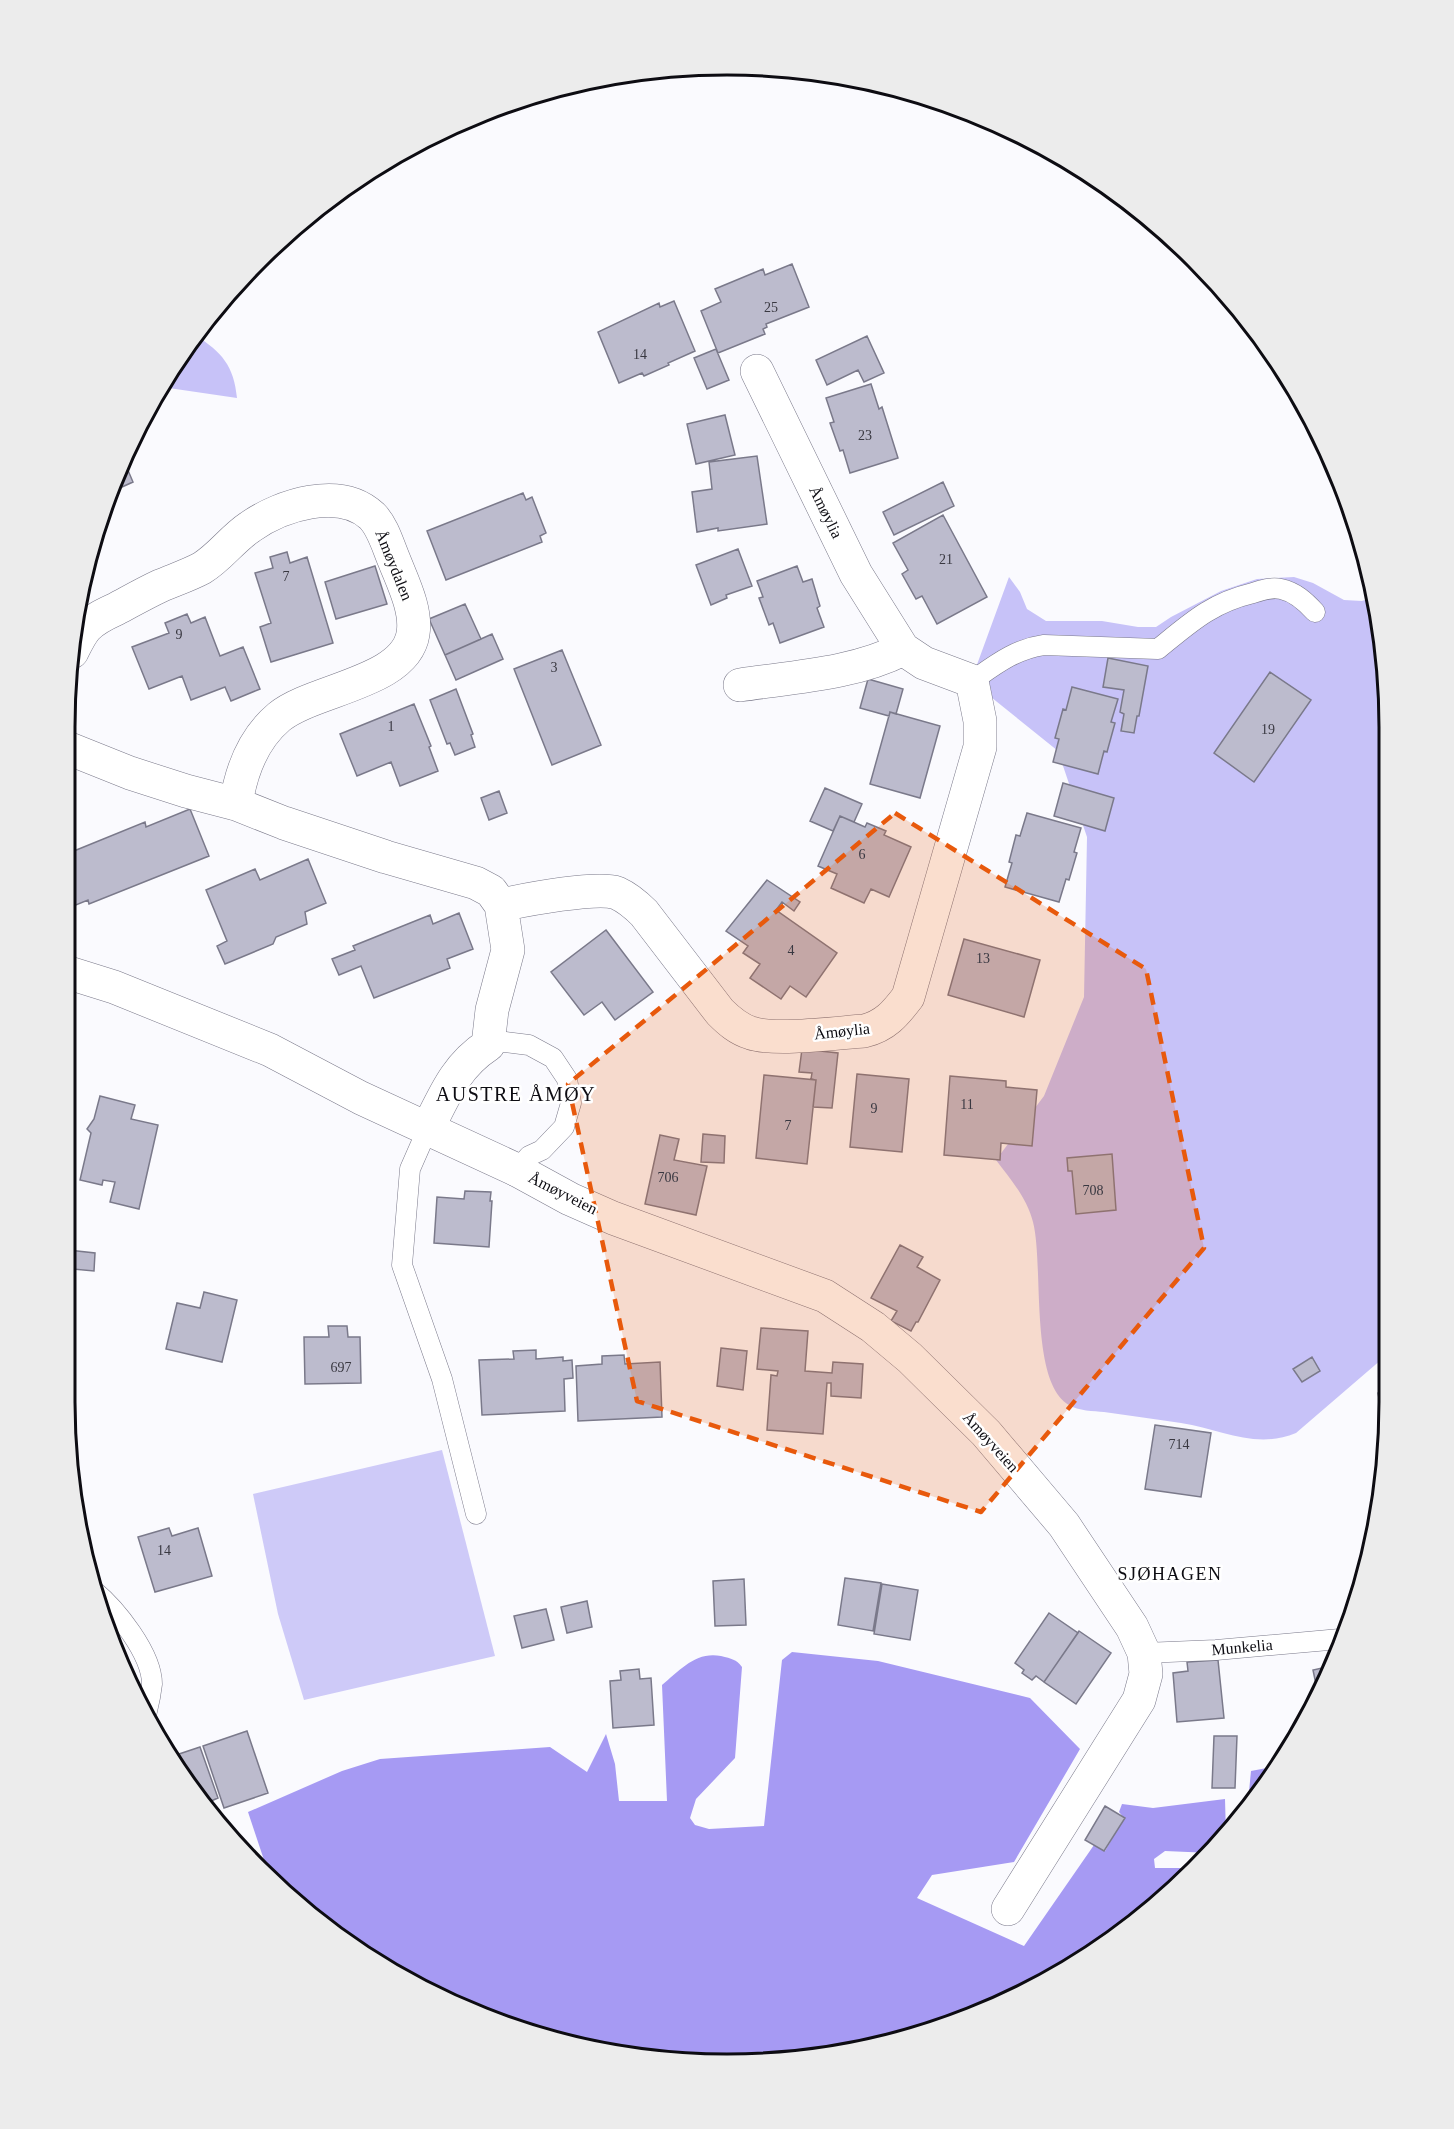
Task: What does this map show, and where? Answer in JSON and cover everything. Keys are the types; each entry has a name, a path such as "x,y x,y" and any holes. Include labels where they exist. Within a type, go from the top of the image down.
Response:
{"street":[{"name":"Åmøylia","path":"501,905 598,890 616,893 632,901 644,913 720,1012 731,1024 752,1034 783,1035 864,1031 877,1028 893,1017 908,997 980,747 980,721 972,681 924,663 903,649 856,574 757,371"},
{"name":"Åmøydalen","path":"83,633 94,620 159,586 201,568 216,558 249,527 280,510 320,501 339,502 358,506 373,517 384,535 407,593 413,617 413,636 403,656 389,669 300,705 280,716 265,730 250,755 240,780 236,804"},
{"path":"740,685 850,668 888,657 903,649"},
{"path":"75,751 130,772 186,791 236,804 376,854 476,883 491,891 501,905 508,950 492,1010 488,1045 470,1057 448,1086 428,1128"},
{"name":"Åmøyveien","path":"75,975 114,987 270,1050 362,1098 614,1218 825,1296 873,1327 910,1358 986,1433 1064,1525 1132,1627 1144,1653 1146,1674 1139,1700 1008,1909"}],"lane":[{"path":"972,681 1011,654 1030,646 1158,649 1203,612 1232,598 1269,588 1280,588 1300,596 1315,612"},
{"name":"Åmøyveien","path":"488,1045 505,1042 529,1045 553,1058 567,1079 571,1103 564,1127 542,1150 529,1156 517,1170"},
{"path":"428,1128 410,1169 402,1266 442,1378 476,1514"},
{"path":"109,1608 135,1638 147,1660 152,1683 149,1703"},
{"name":"Munkelia","path":"1144,1653 1216,1650 1334,1640"}],"highlighted area":[{"path":"895,813 1146,969 1204,1248 981,1512 637,1401 568,1084"}],"shaded area":[{"path":"203,340 219,354 230,368 237,398 170,388"},
{"path":"1009,577 1020,592 1027,609 1046,621 1102,621 1138,627 1156,627 1221,591 1257,579 1294,577 1313,583 1344,600 1366,600 1378,684 1379,727 1379,1362 1296,1433 1281,1438 1238,1437 1181,1423 1077,1408 1069,1405 1056,1392 1048,1373 1043,1348 1033,1222 1023,1197 996,1160 1044,1096 1084,997 1087,837 1058,751 971,681"},
{"path":"442,1450 495,1656 304,1700 278,1614 253,1494"},
{"path":"792,1652 878,1661 1030,1698 1080,1749 1014,1862 932,1875 917,1898 1024,1946 1094,1845 1105,1851 1124,1818 1119,1812 1122,1804 1153,1808 1225,1799 1226,1821 1198,1852 1165,1851 1154,1859 1155,1868 1183,1868 1124,1919 1089,1944 1015,1987 977,2004 896,2032 812,2048 770,2053 684,2053 600,2041 558,2032 477,2004 401,1967 365,1944 297,1892 264,1861 248,1812 342,1771 380,1759 550,1747 587,1772 606,1734 615,1764 619,1801 667,1801 662,1685 689,1663 712,1655 738,1662 742,1667 735,1758 696,1799 690,1818 695,1825 709,1829 764,1826 782,1660"},
{"path":"1266,1768 1249,1792 1251,1771"}],"building":[{"path":"792,264 809,307 766,324 767,327 763,329 765,334 718,353 701,311 721,302 715,289 763,269 765,275"},
{"path":"674,301 695,351 644,376 642,373 619,383 598,332 659,303 660,307"},
{"path":"867,336 884,373 864,382 858,370 827,385 816,360"},
{"path":"716,349 729,380 707,389 694,358"},
{"path":"871,384 879,409 882,407 898,458 850,473 843,450 840,451 830,423 834,422 826,398"},
{"path":"725,415 735,455 696,464 687,424"},
{"path":"757,456 767,524 697,532 692,492 712,489 709,462"},
{"path":"128,470 133,482 121,487"},
{"path":"943,482 954,506 894,535 883,512"},
{"path":"523,493 526,500 532,497 546,533 540,536 542,542 446,580 427,531"},
{"path":"943,515 987,597 937,624 922,596 916,599 902,574 908,570 893,543"},
{"path":"738,549 752,586 726,595 727,598 711,605 696,565"},
{"path":"287,552 290,563 307,557 333,643 271,662 260,627 271,623 255,573 273,568 270,557"},
{"path":"375,566 387,604 336,619 325,582"},
{"path":"797,566 803,582 812,579 820,606 817,608 824,627 780,643 773,623 769,625 759,598 763,597 757,581"},
{"path":"465,604 481,639 445,655 429,619"},
{"path":"187,614 191,623 205,617 220,656 243,647 260,689 231,701 225,687 191,700 182,676 149,689 132,647 169,633 165,623"},
{"path":"492,634 503,659 456,680 445,655"},
{"path":"562,650 601,745 552,765 514,669"},
{"path":"1108,658 1148,666 1134,733 1121,731 1124,714 1120,712 1124,690 1103,687"},
{"path":"1270,672 1311,700 1254,782 1214,753"},
{"path":"868,679 903,689 896,714 890,712 889,716 860,708"},
{"path":"1072,687 1118,699 1111,722 1115,723 1098,774 1053,762 1059,739 1055,738"},
{"path":"456,689 473,734 471,735 475,747 455,755 450,743 447,744 430,700"},
{"path":"414,704 431,746 429,747 438,771 400,786 391,762 357,776 340,734"},
{"path":"890,712 940,726 920,798 870,784"},
{"path":"1063,783 1114,798 1105,831 1054,816"},
{"path":"825,788 862,804 854,822 840,816 833,831 810,821"},
{"path":"499,791 507,813 489,820 481,798"},
{"path":"190,809 209,856 89,904 88,900 75,905 75,851 145,822 146,827"},
{"path":"1027,813 1081,828 1069,880 1066,879 1059,902 1005,887 1012,863 1009,862 1016,835 1020,836"},
{"path":"840,816 865,827 867,823 886,831 884,835 911,847 889,897 871,889 864,903 831,888 837,874 818,866"},
{"path":"308,859 326,903 305,912 307,924 276,937 273,944 225,964 217,946 227,941 206,890 255,869 260,880"},
{"path":"767,880 800,902 794,911 782,902 776,910 837,953 806,997 790,986 781,999 750,978 760,964 743,953 748,946 726,931"},
{"path":"459,913 473,949 447,959 450,968 374,998 361,966 339,975 332,959 355,950 353,946 430,915 433,924"},
{"path":"606,930 653,992 615,1020 602,1002 584,1015 551,972"},
{"path":"964,939 1040,960 1024,1017 948,995"},
{"path":"802,1049 838,1053 832,1108 813,1107 816,1080 811,1079 812,1073 799,1072"},
{"path":"857,1074 909,1079 902,1152 850,1147"},
{"path":"764,1075 816,1080 807,1164 756,1158"},
{"path":"950,1076 1006,1081 1006,1087 1037,1090 1032,1146 1001,1143 1000,1160 944,1155"},
{"path":"100,1096 135,1105 131,1119 158,1125 139,1209 110,1202 115,1182 103,1180 102,1185 80,1180 91,1133 87,1129 94,1119"},
{"path":"703,1134 725,1136 724,1163 701,1162"},
{"path":"660,1135 679,1139 674,1160 707,1166 696,1215 645,1204"},
{"path":"1112,1154 1116,1210 1076,1214 1072,1171 1068,1171 1067,1158"},
{"path":"465,1191 491,1192 489,1247 434,1243 437,1197 464,1199"},
{"path":"900,1245 923,1257 917,1267 940,1280 911,1331 891,1321 897,1311 871,1298"},
{"path":"75,1251 95,1253 94,1271 75,1269"},
{"path":"204,1292 237,1300 222,1362 166,1349 177,1303 200,1308"},
{"path":"328,1326 347,1326 348,1337 360,1337 361,1383 305,1384 304,1337 329,1337"},
{"path":"761,1328 808,1331 805,1371 832,1373 833,1362 863,1364 861,1398 831,1396 831,1383 827,1383 823,1434 767,1430 771,1375 777,1376 778,1371 757,1369"},
{"path":"721,1348 747,1351 743,1390 717,1386"},
{"path":"536,1350 536,1359 563,1357 563,1361 572,1360 573,1378 564,1379 565,1411 482,1415 479,1360 514,1359 513,1351"},
{"path":"624,1355 625,1364 660,1362 662,1417 578,1421 576,1366 602,1364 602,1356"},
{"path":"1312,1357 1320,1371 1302,1382 1293,1369"},
{"path":"1155,1425 1211,1433 1201,1497 1145,1489"},
{"path":"169,1528 172,1536 198,1528 212,1576 155,1592 138,1537"},
{"path":"845,1578 881,1583 873,1631 838,1625"},
{"path":"744,1579 746,1625 715,1626 713,1581"},
{"path":"882,1584 918,1590 910,1640 874,1634"},
{"path":"587,1601 592,1627 567,1633 561,1607"},
{"path":"546,1609 554,1640 522,1648 514,1616"},
{"path":"1049,1613 1078,1633 1044,1682 1036,1676 1032,1680 1022,1673 1024,1670 1015,1663"},
{"path":"1079,1631 1111,1653 1076,1704 1044,1682"},
{"path":"1218,1660 1224,1718 1177,1722 1173,1673 1188,1671 1187,1662"},
{"path":"1322,1668 1316,1682 1313,1670"},
{"path":"639,1669 640,1679 651,1678 654,1725 613,1728 610,1681 621,1680 620,1671"},
{"path":"247,1731 268,1793 224,1808 203,1746"},
{"path":"1214,1736 1237,1736 1235,1788 1212,1788"},
{"path":"200,1747 218,1798 211,1801 179,1754"},
{"path":"1105,1806 1125,1818 1104,1851 1085,1840"}],"district":[{"name":"AUSTRE ÅMØY","path":"516,1094"},
{"name":"SJØHAGEN","path":"1170,1574"}]}
